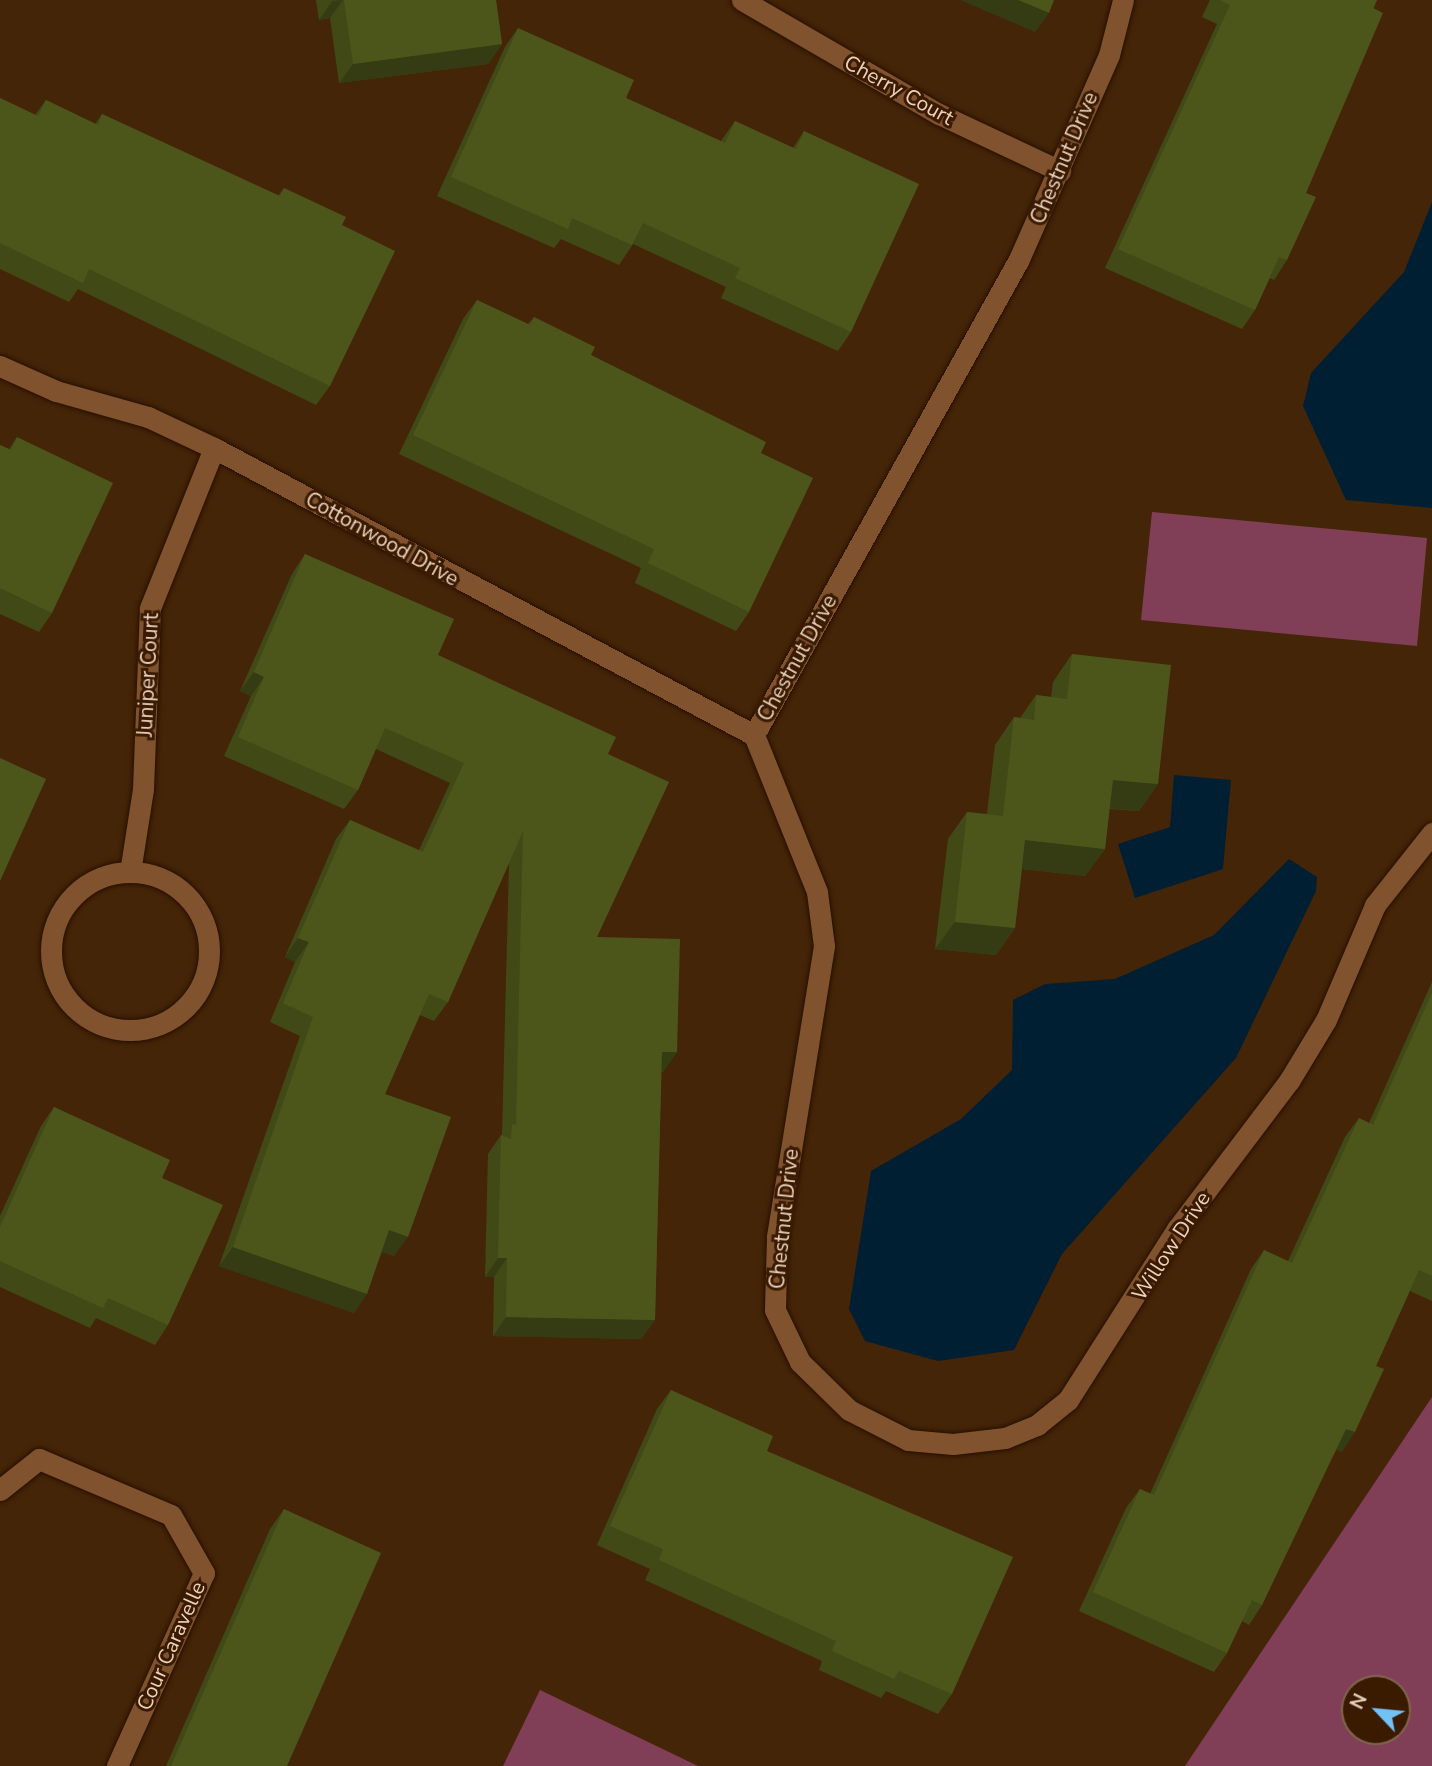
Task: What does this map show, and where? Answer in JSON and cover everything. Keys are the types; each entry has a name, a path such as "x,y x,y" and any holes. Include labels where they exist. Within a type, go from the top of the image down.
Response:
{"street":[{"name":"Cherry Court","path":"742,0 939,114 1060,171"},
{"name":"Chestnut Drive","path":"800,1362 775,1310 777,1237 824,946 817,892 754,735 902,476 1018,261 1060,171 1108,55 1123,0"},
{"name":"Cottonwood Drive","path":"0,366 56,391 148,417 214,448 754,735"},
{"name":"Juniper Court","path":"130,872 143,789 150,608 214,448"},
{"name":"Willow Drive","path":"800,1362 849,1410 908,1440 953,1444 1005,1438 1037,1425 1068,1400 1177,1229 1289,1081 1326,1020 1375,905 1432,833"},
{"path":"130,872 156,876 179,888 197,907 210,957 203,982 190,1004 170,1021 146,1030 120,1031 94,1023 74,1007 58,985 51,960 58,921 81,888 104,877 130,872"},
{"name":"Cour Caravelle","path":"0,1490 39,1459 171,1514 204,1573 117,1766"}],"shaded area":[{"path":"1152,512 1427,538 1417,646 1141,620"},
{"path":"1432,1397 1432,1766 1185,1766"},
{"path":"540,1690 698,1766 503,1766"}],"water":[{"path":"1432,202 1432,508 1346,500 1303,406 1311,373 1404,272"},
{"path":"1174,775 1231,780 1223,869 1135,898 1118,844 1170,827"},
{"path":"1289,859 1317,877 1316,891 1236,1058 1062,1254 1014,1350 938,1361 865,1341 849,1309 871,1171 961,1119 1012,1070 1013,1000 1045,984 1115,979 1214,935"}],"building":[{"path":"344,0 496,0 502,44 353,64"},
{"path":"1018,0 1054,0 1049,13"},
{"path":"1220,0 1377,0 1373,8 1383,13 1306,193 1316,197 1287,260 1279,257 1255,310 1118,249 1230,5"},
{"path":"518,28 634,80 626,98 725,143 735,121 796,149 804,131 919,184 851,332 735,278 740,268 643,223 632,245 572,218 568,229 451,177"},
{"path":"0,98 38,116 46,100 98,125 102,114 280,196 284,188 346,217 342,225 395,251 330,386 89,269 83,283 0,243"},
{"path":"477,300 530,325 534,317 595,347 591,355 766,442 761,453 813,478 749,612 648,563 654,549 413,435"},
{"path":"17,437 113,483 52,613 0,588 0,445 11,450"},
{"path":"305,554 454,619 438,655 616,737 608,754 669,782 597,937 680,939 677,1052 662,1052 655,1320 506,1317 507,1258 498,1258 501,1135 511,1139 512,1124 516,1125 523,831 448,1002 429,994 385,1094 451,1117 408,1237 389,1230 367,1294 233,1247 313,1017 283,1003 309,942 298,938 350,820 423,852 464,763 385,728 358,790 238,737 264,677 254,672"},
{"path":"1072,654 1171,665 1158,784 1113,780 1105,849 1025,840 1015,928 955,922 967,812 1003,816 1014,717 1034,720 1036,695 1067,699"},
{"path":"0,758 46,779 0,881"},
{"path":"1432,993 1432,1276 1419,1270 1376,1366 1384,1369 1355,1432 1346,1429 1262,1605 1252,1600 1227,1653 1093,1592 1140,1489 1154,1495 1264,1250 1292,1263 1359,1118 1373,1125"},
{"path":"54,1107 170,1160 162,1178 223,1205 168,1325 108,1298 103,1308 0,1261 0,1227"},
{"path":"671,1390 773,1436 767,1451 1013,1557 952,1694 899,1671 894,1679 832,1651 836,1641 659,1560 663,1549 610,1526"},
{"path":"284,1509 381,1553 287,1766 171,1766"}]}
